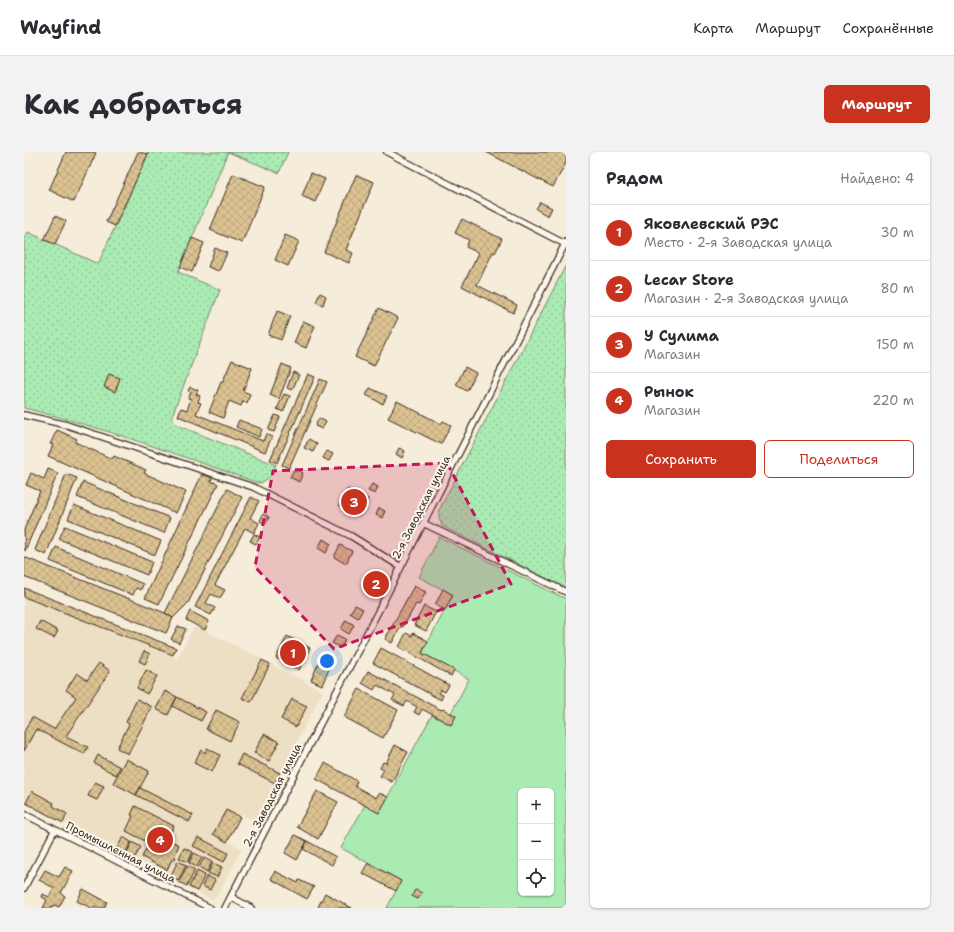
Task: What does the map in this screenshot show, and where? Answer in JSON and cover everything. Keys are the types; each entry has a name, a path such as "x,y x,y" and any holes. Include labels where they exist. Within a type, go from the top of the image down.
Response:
{"street":[{"path":"386,152 565,243"},
{"name":"2-я Заводская улица","path":"225,908 401,567 565,243"},
{"path":"24,415 67,426 253,487 351,536 401,567"},
{"path":"423,523 566,592"},
{"name":"Промышленная улица","path":"24,814 210,908"},
{"path":"24,888 54,831"},
{"path":"231,897 251,908"}],"highlighted area":[{"path":"447,463 511,584 334,649 255,567 273,471"}],"shaded area":[{"path":"24,597 177,658 195,625 323,691 256,821 241,814 227,841 242,849 217,896 211,899 208,898 24,802"}],"green space":[{"path":"149,152 228,152 178,272 220,290 172,416 173,421 177,425 276,465 270,477 261,483 111,433 24,408 24,237 25,238 28,232 98,264"},
{"path":"228,152 288,152 279,173"},
{"path":"566,265 566,588 442,526 439,517 439,510"},
{"path":"439,537 566,599 566,908 387,908 401,881 341,848 365,805 379,813 432,715 451,725 456,716 451,713 469,679 422,653 453,595 419,577"}],"building":[{"path":"66,152 96,153 74,202 49,190"},
{"path":"138,152 148,154 115,226 106,222"},
{"path":"486,152 566,152 566,163 553,187"},
{"path":"311,173 325,179 315,202 302,196"},
{"path":"233,174 265,187 242,243 210,230"},
{"path":"356,175 374,182 346,250 353,253 349,263 324,252"},
{"path":"540,202 552,208 548,216 536,209"},
{"path":"55,216 66,221 55,244 44,240"},
{"path":"462,219 502,239 495,253 493,252 477,285 517,305 513,313 462,286 479,253 466,247 469,240 455,233"},
{"path":"285,235 299,241 288,266 275,260"},
{"path":"192,238 204,243 192,272 180,267"},
{"path":"215,248 227,253 219,271 208,267"},
{"path":"320,293 326,296 323,305 316,302"},
{"path":"379,308 398,318 374,366 355,357"},
{"path":"277,311 290,316 281,340 268,335"},
{"path":"303,321 315,326 306,348 294,343"},
{"path":"232,360 252,368 243,391 250,394 247,403 243,401 241,406 229,401 223,418 209,412"},
{"path":"282,364 291,368 279,399 270,395"},
{"path":"465,367 476,373 467,391 456,385"},
{"path":"293,372 299,375 292,390 287,388"},
{"path":"109,374 120,378 115,392 104,387"},
{"path":"308,374 315,377 277,463 270,460"},
{"path":"320,379 327,382 289,468 282,465"},
{"path":"190,387 198,390 196,394 200,396 198,402 201,403 196,414 263,441 266,434 272,437 265,452 178,416 181,408 187,410 191,399 188,398 191,392 188,391"},
{"path":"370,388 387,396 383,404 366,395"},
{"path":"284,394 290,396 283,412 277,409"},
{"path":"397,401 441,424 443,421 451,425 441,444 388,418"},
{"path":"275,415 280,417 274,432 268,430"},
{"path":"319,418 326,422 322,429 315,426"},
{"path":"239,420 262,429 259,437 236,427"},
{"path":"57,430 77,439 75,442 112,459 114,456 146,470 144,473 186,492 176,513 48,456 53,445 50,444"},
{"path":"309,439 317,444 313,452 304,448"},
{"path":"399,448 405,451 402,458 396,454"},
{"path":"327,451 333,454 329,461 323,458"},
{"path":"295,468 303,473 299,482 290,477"},
{"path":"48,469 58,473 25,551 24,530 40,491 26,485 31,473 44,479"},
{"path":"66,474 77,478 46,555 35,550"},
{"path":"202,474 212,478 211,481 218,484 159,604 145,598"},
{"path":"83,482 170,518 164,533 77,497"},
{"path":"372,484 378,487 375,494 368,491"},
{"path":"227,489 242,497 188,603 173,618 165,613"},
{"path":"348,489 368,499 360,515 339,505"},
{"path":"251,497 259,501 250,518 259,523 254,533 245,528 215,585 225,590 220,598 211,594 206,603 215,608 211,615 195,607"},
{"path":"74,505 161,541 155,555 68,519"},
{"path":"379,508 385,511 382,518 376,515"},
{"path":"263,514 269,517 266,524 260,521"},
{"path":"65,526 152,562 147,575 59,539"},
{"path":"254,534 260,537 256,544 250,541"},
{"path":"323,539 331,544 326,553 318,548"},
{"path":"340,545 352,551 346,564 334,557"},
{"path":"56,547 143,584 141,590 136,588 133,595 50,561"},
{"path":"24,557 165,613 173,618 166,633 24,577"},
{"path":"370,578 378,583 374,592 365,587"},
{"path":"414,586 426,592 419,605 416,604 403,627 401,626 392,643 385,639"},
{"path":"24,588 176,648 173,655 24,597"},
{"path":"443,589 453,595 445,610 435,605"},
{"path":"355,605 363,609 358,618 350,613"},
{"path":"424,606 436,612 426,631 414,625"},
{"path":"190,611 209,621 205,630 186,620"},
{"path":"346,620 354,625 349,634 341,629"},
{"path":"40,621 58,631 54,638 36,629"},
{"path":"178,626 186,629 179,643 171,639"},
{"path":"406,633 412,636 413,633 428,641 422,653 454,670 451,676 399,647"},
{"path":"337,635 345,639 341,648 332,643"},
{"path":"287,636 310,648 299,670 276,658"},
{"path":"381,648 449,685 445,692 441,690 439,693 443,695 441,700 373,663"},
{"path":"144,651 150,654 145,664 139,661"},
{"path":"262,660 270,664 251,702 242,698"},
{"path":"319,662 330,667 322,685 311,680"},
{"path":"99,663 110,671 66,736 88,747 84,754 36,729 24,751 24,732 32,717 54,729 76,697 66,690 77,673 87,680"},
{"path":"146,670 157,676 147,694 137,688"},
{"path":"368,671 437,708 443,709 456,716 451,725 422,709 419,715 414,712 417,707 407,701 404,706 392,700 395,695 377,685 374,690 362,683"},
{"path":"359,689 398,710 383,738 344,717"},
{"path":"165,691 177,697 168,715 156,709"},
{"path":"177,697 206,712 201,721 172,706"},
{"path":"137,699 152,707 128,754 117,748 129,724 126,722"},
{"path":"292,699 307,706 296,727 281,719"},
{"path":"216,710 240,722 230,741 206,729"},
{"path":"264,734 279,742 269,761 254,753"},
{"path":"395,745 408,752 392,782 380,776 384,770 380,768 383,762 386,763"},
{"path":"207,748 220,755 212,772 194,763 201,750 205,753"},
{"path":"242,754 280,773 275,783 237,764"},
{"path":"98,755 120,767 116,775 94,763"},
{"path":"126,759 149,771 136,795 113,783"},
{"path":"325,763 357,781 355,786 376,798 379,793 388,797 379,813 316,779"},
{"path":"95,782 104,786 97,800 88,796"},
{"path":"140,788 193,815 189,822 136,795"},
{"path":"32,791 54,803 53,806 67,814 63,823 26,803"},
{"path":"317,791 338,802 318,839 297,827"},
{"path":"135,806 174,826 167,839 179,845 174,856 176,857 174,860 172,859 167,870 142,857 147,847 145,846 147,842 126,831 133,816 131,815"},
{"path":"226,810 240,817 227,842 213,834"},
{"path":"295,835 307,841 297,860 285,853"},
{"path":"123,837 131,842 125,854 116,850"},
{"path":"198,837 228,853 224,862 193,846"},
{"path":"307,841 336,857 332,865 303,849"},
{"path":"132,842 141,847 134,859 126,855"},
{"path":"184,848 193,852 188,862 179,858"},
{"path":"194,853 202,857 197,867 189,863"},
{"path":"204,858 212,862 207,872 199,867"},
{"path":"178,861 186,865 178,881 170,877"},
{"path":"213,863 222,867 217,877 208,873"},
{"path":"368,863 401,881 396,891 362,873"},
{"path":"187,866 195,870 187,886 179,882"},
{"path":"65,867 73,871 61,893 65,896 59,907 54,905 52,908 43,908 47,900 42,897 43,894 49,897 54,888 39,880 45,870 59,877"},
{"path":"197,871 205,875 197,891 189,887"},
{"path":"275,871 298,883 299,880 314,887 307,899 271,879"},
{"path":"207,876 215,880 210,890 202,886"},
{"path":"83,889 107,902 104,908 91,908 77,901"},
{"path":"415,890 422,893 418,899 412,896"},
{"path":"325,893 352,908 318,907"}],"place":[{"name":"У Сулима","path":"354,502"},
{"name":"Lecar Store","path":"376,584"},
{"name":"Яковлевский РЭС","path":"293,653"},
{"name":"Рынок","path":"160,840"}]}
